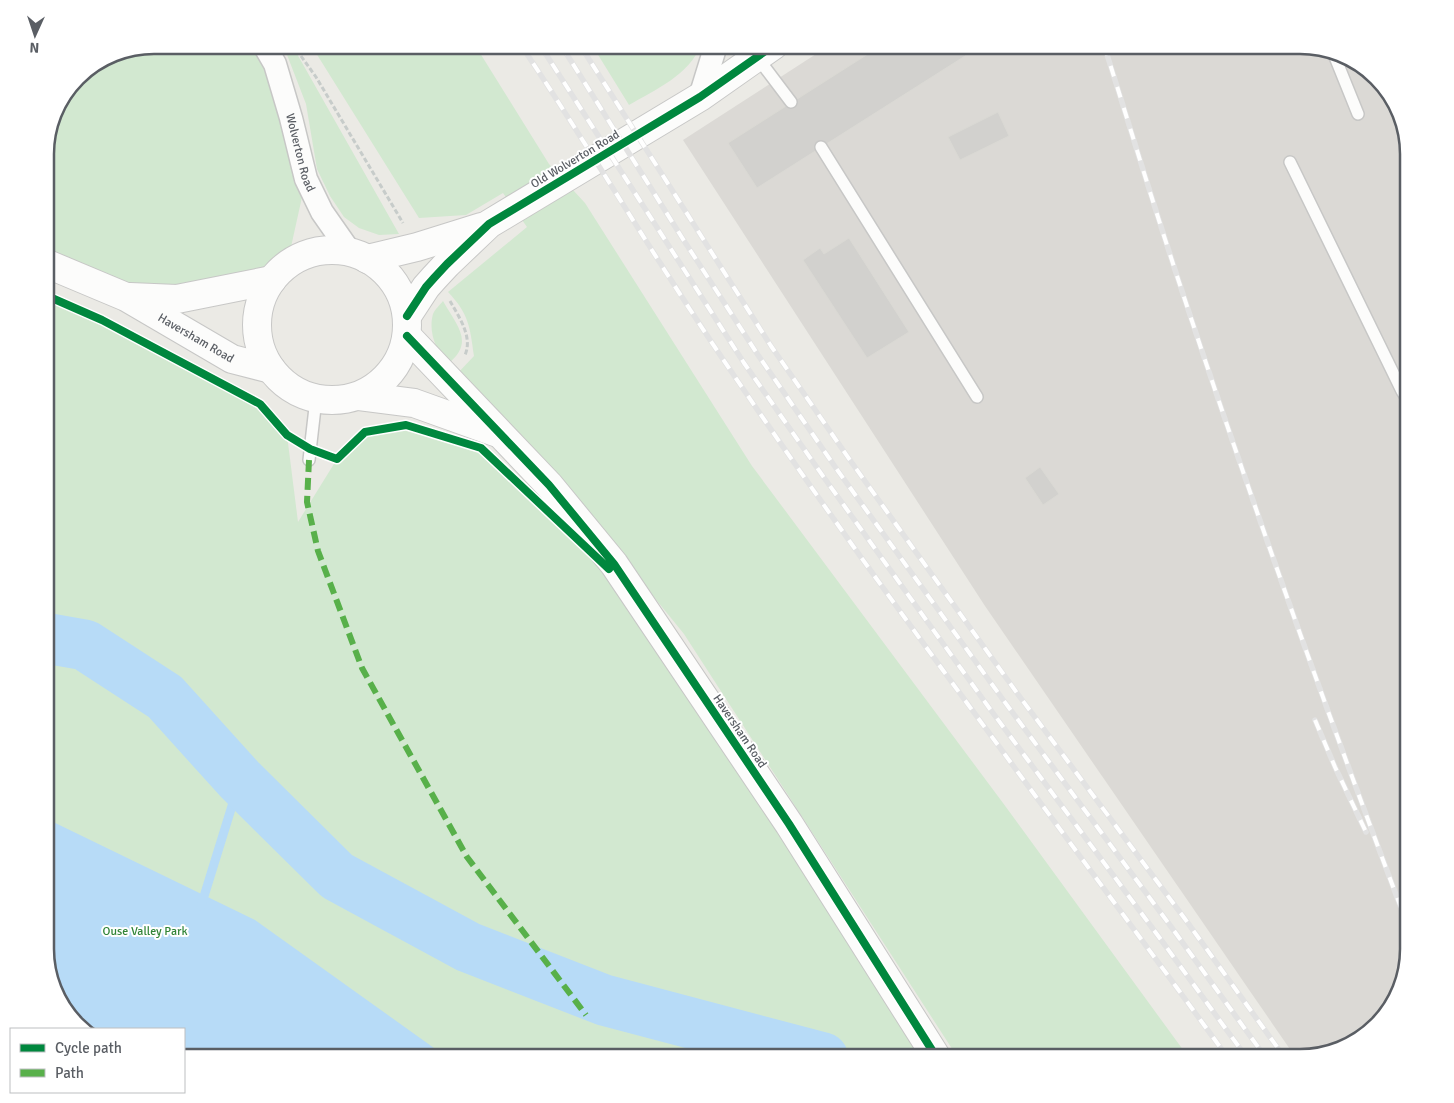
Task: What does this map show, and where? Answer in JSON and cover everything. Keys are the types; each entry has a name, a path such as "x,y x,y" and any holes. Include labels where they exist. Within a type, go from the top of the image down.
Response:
{"street":[{"name":"Wolverton Road","path":"269,54 274,64 291,118 306,179 322,212 359,255"},
{"path":"700,97 713,54"},
{"name":"Old Wolverton Road","path":"407,326 430,282 489,224 700,97 761,54"},
{"name":"Old Wolverton Road","path":"359,255 417,247 489,224"},
{"path":"334,250 359,255 379,266 390,276 404,301 407,326 403,352 396,366 373,389 359,396 338,401 316,399 290,388 279,379 271,368 263,355 258,340 259,308 272,280 287,265 301,257 317,252 334,250"},
{"name":"Haversham Road","path":"54,267 126,297 232,359 271,368"},
{"name":"Haversham Road","path":"126,297 177,300 272,280"},
{"name":"Haversham Road","path":"407,326 501,434 549,485 614,564 790,824 931,1049"},
{"path":"359,396 423,405 501,434"}],"lane":[{"path":"767,54 791,102"},
{"path":"1336,60 1358,114"},
{"path":"820,147 977,398"},
{"path":"1290,162 1400,387"},
{"path":"308,460 316,399"}],"shaded area":[{"path":"816,54 1301,54 1326,57 1339,61 1361,74 1380,93 1395,121 1400,153 1400,950 1393,988 1380,1010 1366,1025 1345,1039 1333,1044 1314,1048 1290,1049 985,606 683,140"}],"green space":[{"path":"153,54 267,54 306,179 287,265 279,272 177,299 54,264 54,147 61,115 74,93 88,78 115,61 128,57"},
{"path":"287,54 297,54 399,234 379,235 359,228 344,217 330,196 317,169 306,104"},
{"path":"317,54 481,54 549,164 585,203 752,466 1003,803 1182,1049 952,1049 684,634 540,457 456,375 474,356 467,321 460,307 448,292 527,227 503,193 466,215 419,218"},
{"path":"598,54 697,54 670,81 629,105"},
{"name":"Ouse Valley Park","path":"54,299 102,320 260,404 287,435 298,522 337,459 365,432 406,425 481,448 631,590 931,1049 185,1049 185,1028 92,1028 74,1010 61,988 54,956"},
{"path":"443,301 458,326 462,341 461,348 448,364 440,353 432,334 433,314"}],"water":[{"path":"54,822 255,920 435,1049 185,1049 185,1028 92,1028 74,1010 61,988 57,975 54,956"}],"building":[{"path":"868,54 968,54 757,188 728,143"},
{"path":"998,112 1009,136 960,160 948,137"},
{"path":"849,238 909,332 867,358 803,260 820,248 824,254"},
{"path":"1040,467 1059,494 1043,505 1025,478"}],"waterway":[{"path":"54,640 85,645 165,697 240,780 337,876 468,947 604,1000 789,1049"},
{"path":"201,906 240,780"}],"railway":[{"path":"527,54 652,251 793,461 916,633 1221,1049"},
{"path":"546,54 744,363 990,709 1240,1049"},
{"path":"567,54 758,355 838,471 1259,1049"},
{"path":"586,54 771,346 852,463 1017,693 1185,919 1279,1049"},
{"path":"1107,54 1172,261 1236,452 1400,905"},
{"path":"1315,720 1366,832"}],"marked path":[{"path":"309,460 307,502 318,551 362,668 467,857 586,1015"}],"cycle path":[{"path":"407,316 434,278 489,224 700,97 761,54"},
{"path":"54,299 102,320 260,404 287,435 310,449 337,459 365,432 406,425 481,448 609,569"},
{"path":"407,336 549,485 614,564 789,824 931,1049"}]}
